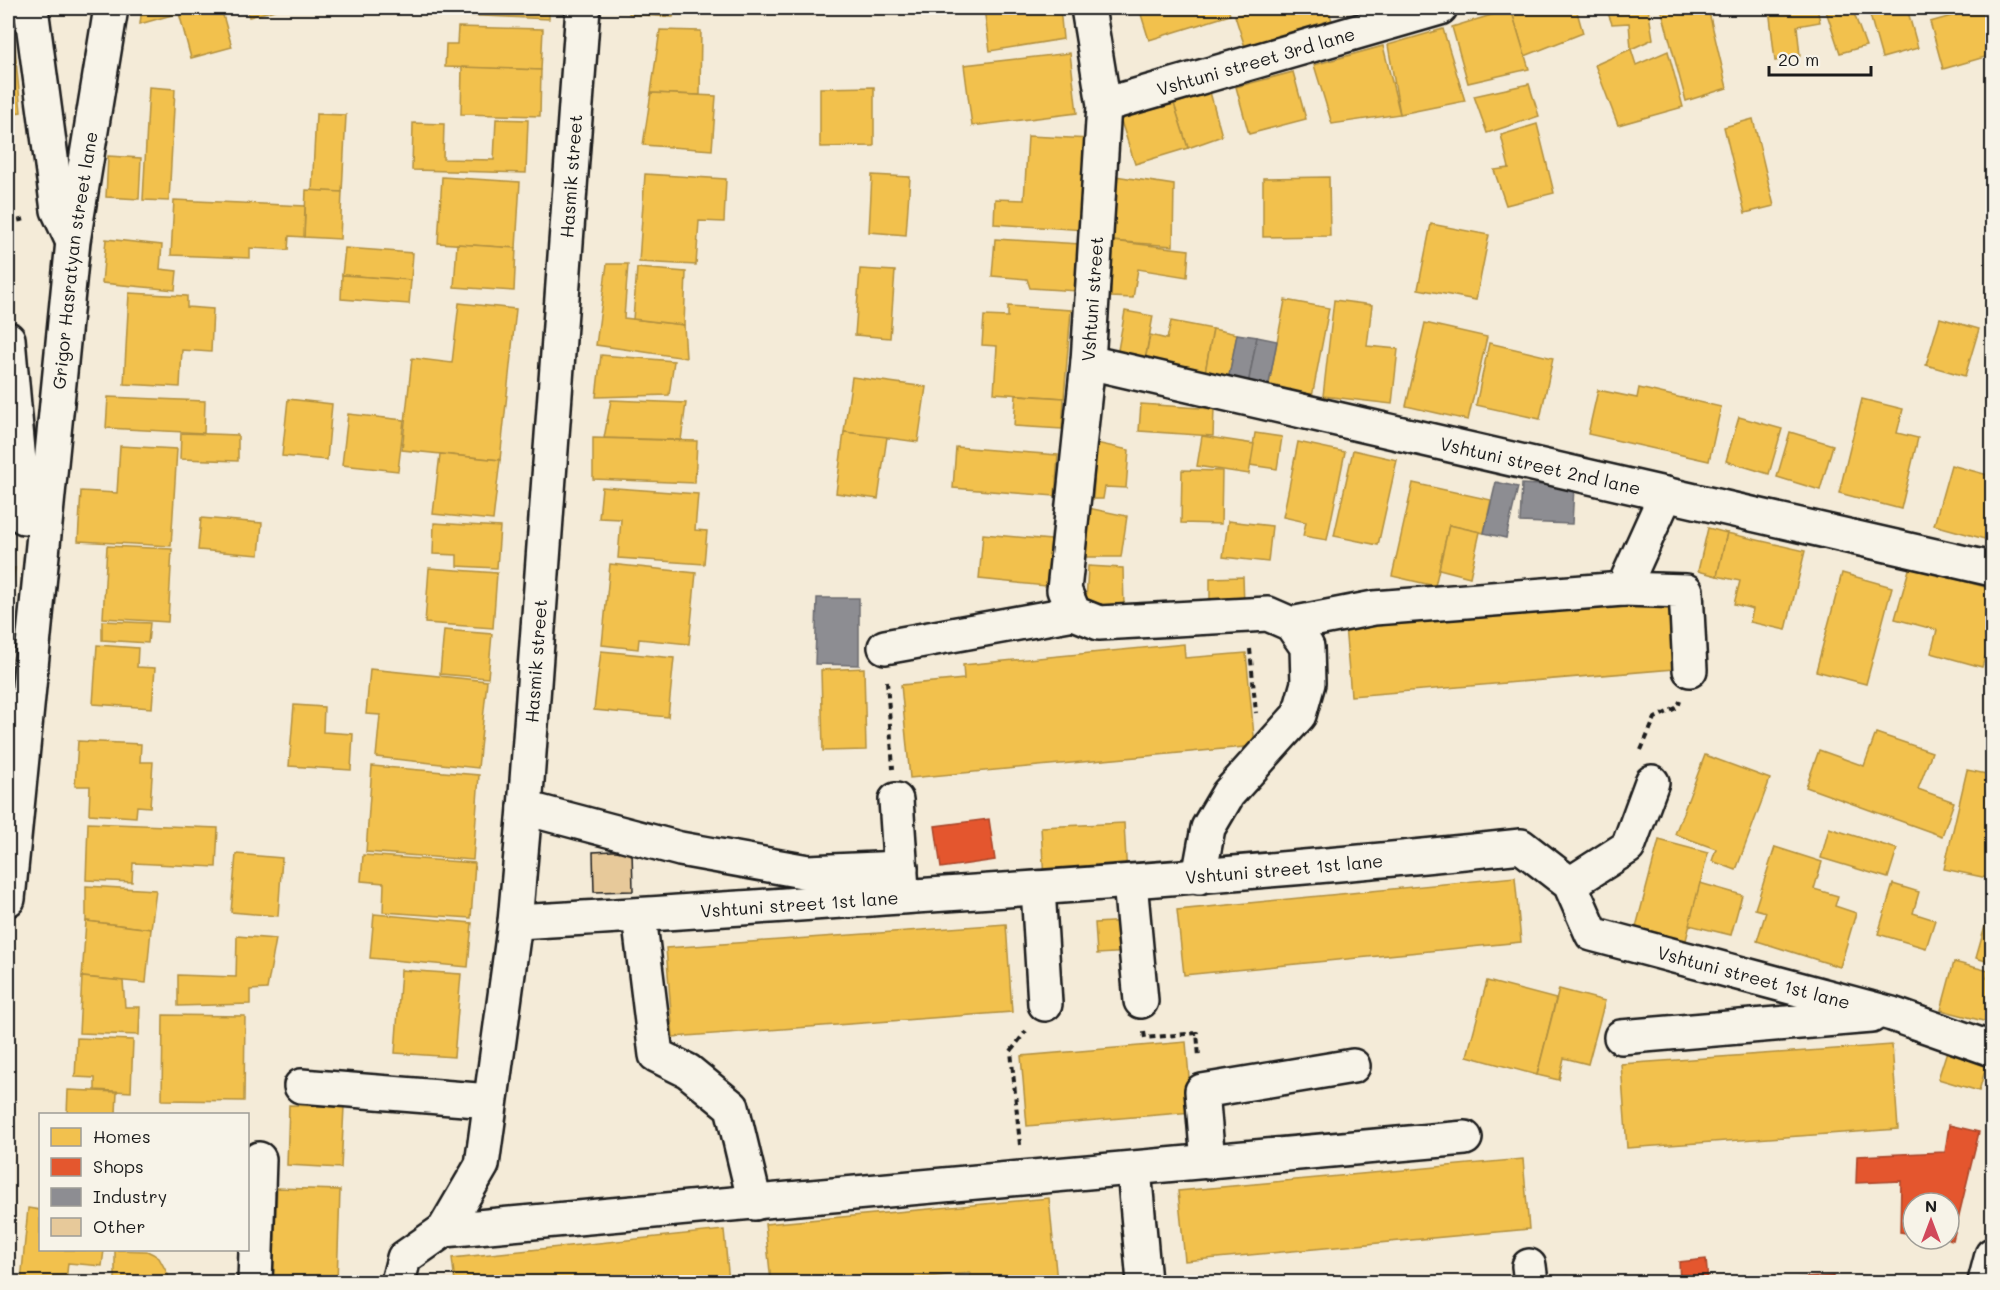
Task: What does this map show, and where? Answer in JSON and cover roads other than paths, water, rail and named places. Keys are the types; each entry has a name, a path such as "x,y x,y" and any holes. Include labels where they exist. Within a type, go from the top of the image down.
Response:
{"street":[{"path":"31,8 58,210 73,241"},
{"name":"Grigor Hasratyan street lane","path":"8,899 26,517 111,8"},
{"name":"Hasmik street","path":"398,1282 404,1258 444,1230 482,1166 515,922 583,8"},
{"name":"Vshtuni street","path":"1069,602 1088,362 1104,105 1088,8"},
{"name":"Vshtuni street 3rd lane","path":"1104,105 1440,8"},
{"path":"8,339 26,517"},
{"name":"Vshtuni street 2nd lane","path":"1088,362 1992,569"},
{"path":"1623,589 1666,494"},
{"path":"1291,624 1374,608 1623,589 1686,591 1690,670"},
{"path":"885,646 1069,602 1100,623 1268,614 1291,624 1307,647 1308,683 1299,715 1228,794 1208,828 1199,877"},
{"path":"1570,884 1628,847 1652,782"},
{"path":"525,807 680,849 808,872 902,883 896,800"},
{"name":"Vshtuni street 1st lane","path":"515,922 639,916 902,883 1038,888 1199,877 1521,846 1570,884 1592,934 1892,1014 1992,1049"},
{"path":"1130,882 1141,1001"},
{"path":"1038,888 1046,1005"},
{"path":"639,916 656,1054 688,1071 732,1107 755,1203"},
{"path":"1621,1037 1892,1014"},
{"path":"1208,1162 1202,1091 1353,1066"},
{"path":"301,1086 490,1101"},
{"path":"444,1230 1465,1138"},
{"path":"255,1282 259,1159"},
{"path":"1134,1169 1144,1282"},
{"path":"1985,1282 1992,1254"}]}
